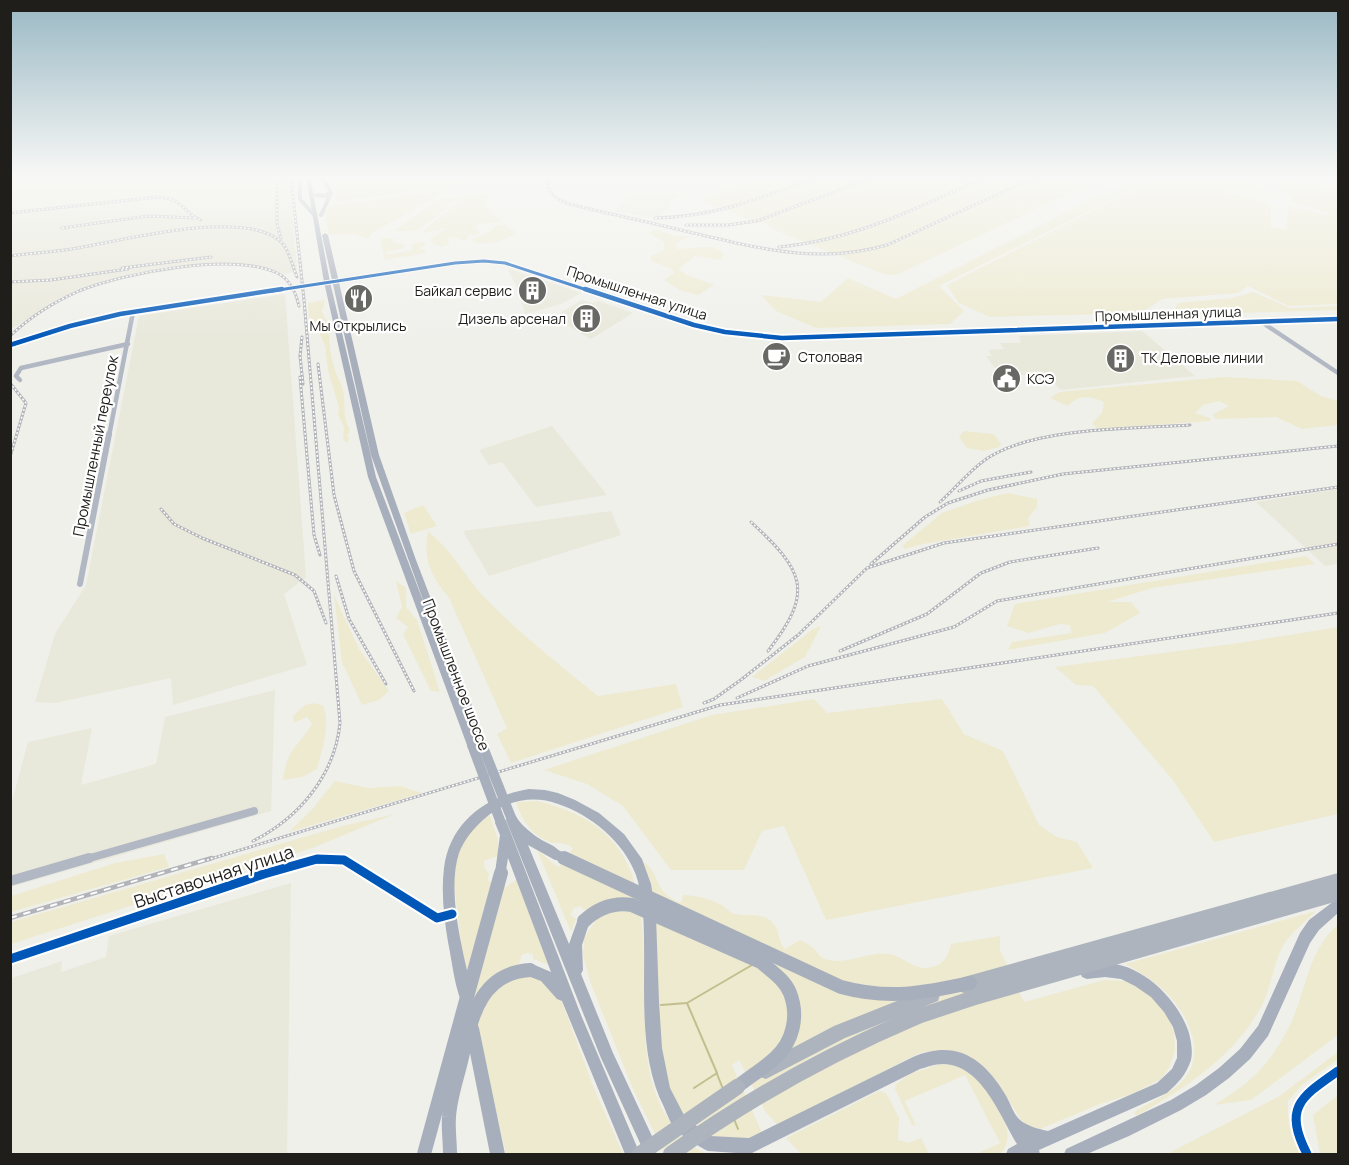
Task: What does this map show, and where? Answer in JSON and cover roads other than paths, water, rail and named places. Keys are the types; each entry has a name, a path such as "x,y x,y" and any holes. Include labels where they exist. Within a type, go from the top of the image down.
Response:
{"highway":[{"path":"671,1155 763,1094 845,1048 937,1010 1028,974 1338,880"},
{"path":"635,1154 737,1087 840,1032 908,1003 970,983 1028,974 1338,894"}],"main road":[{"name":"Промышленное шоссе","path":"321,231 353,382 390,512 507,821 575,1017 635,1154"},
{"path":"498,1155 460,969 452,914 450,867 456,846 469,825 486,810 506,799 525,794 556,798 609,827 627,846 639,865 649,898 653,1037 657,1069 670,1109 683,1132 692,1140 701,1145 722,1150 750,1146 918,1062 935,1057 955,1058 974,1067 992,1085 1031,1152"},
{"name":"Промышленное шоссе","path":"507,821 608,1058 653,1155"},
{"path":"507,821 532,841 555,855 819,978 856,992 901,997 970,983"},
{"path":"424,1155 501,873 507,821"},
{"path":"578,984 575,945 584,921 605,906 615,904 632,905 760,962 779,977 793,1001 795,1021 792,1033 776,1058 737,1087"},
{"path":"1071,1155 1174,1106 1213,1081 1235,1063 1253,1046 1263,1031 1305,938 1321,918 1338,905"},
{"path":"450,1155 448,1115 472,1016 483,994 497,980 513,972 530,970 546,976 553,982 575,1017"},
{"path":"1014,1122 1018,1137 1012,1155 1031,1152 1048,1138 1151,1094 1170,1083 1182,1067 1185,1045 1179,1023 1166,1002 1150,987 1131,976 1121,972 1101,970 1028,974"},
{"path":"1014,1122 1030,1134 1048,1138"}],"street":[{"name":"Промышленная улица","path":"10,345 70,326 133,312 455,263 493,261 522,268 694,325 725,332 782,338 1338,319"},
{"name":"Промышленный переулок","path":"80,584 133,312"},
{"path":"1263,323 1338,373"},
{"path":"20,380 16,376 21,368 128,344"},
{"path":"10,881 254,811"},
{"name":"Выставочная улица","path":"10,959 264,874 317,859 344,860 437,918 452,914"},
{"path":"1307,1155 1300,1140 1297,1115 1302,1098 1338,1071"}],"waterway":[{"path":"687,1003 752,965"},
{"path":"661,1005 687,1003"},
{"path":"687,1003 717,1073 694,1088"},
{"path":"717,1074 723,1089"},
{"path":"734,1119 738,1129"}],"railway":[{"path":"10,256 69,249 169,231"},
{"path":"260,231 280,241 287,250 297,277"},
{"path":"279,231 281,238"},
{"path":"253,841 285,820 312,793 331,760 340,723 297,231"},
{"path":"685,231 739,244 812,254 861,251 887,245 917,231"},
{"path":"779,247 807,243 854,231"},
{"path":"122,268 211,257"},
{"path":"10,336 43,310 79,291 123,278 178,267 233,264 257,267 277,273 292,287 299,306"},
{"path":"10,282 51,280 128,269"},
{"path":"302,337 300,356 303,384"},
{"path":"318,364 334,495 354,571 414,691"},
{"path":"300,377 314,535 320,555"},
{"path":"10,383 26,403 10,457"},
{"path":"940,502 971,471 991,456 1035,439 1087,431 1190,425"},
{"path":"871,564 925,517 948,503 988,490 1063,474 1338,446"},
{"path":"959,491 981,481 1031,472"},
{"path":"704,703 714,699 742,679 798,635 867,568 944,543 1338,487"},
{"path":"161,509 174,524 202,538 295,575 314,591 326,623"},
{"path":"751,522 783,554 797,582 797,597 793,612 768,651"},
{"path":"737,698 808,666 954,627 997,601 1338,544"},
{"path":"840,651 927,614 981,573 1010,562 1098,548"},
{"path":"336,576 349,619 386,684"},
{"path":"207,860 720,705 1338,613"},
{"path":"10,918 212,858"}],"place":[{"name":"Байкал сервис","path":"533,291"},
{"name":"Мы Открылись","path":"358,299"},
{"name":"Дизель арсенал","path":"587,319"},
{"name":"Столовая","path":"777,357"},
{"name":"ТК Деловые линии","path":"1120,358"},
{"name":"КСЭ","path":"1006,379"}]}
